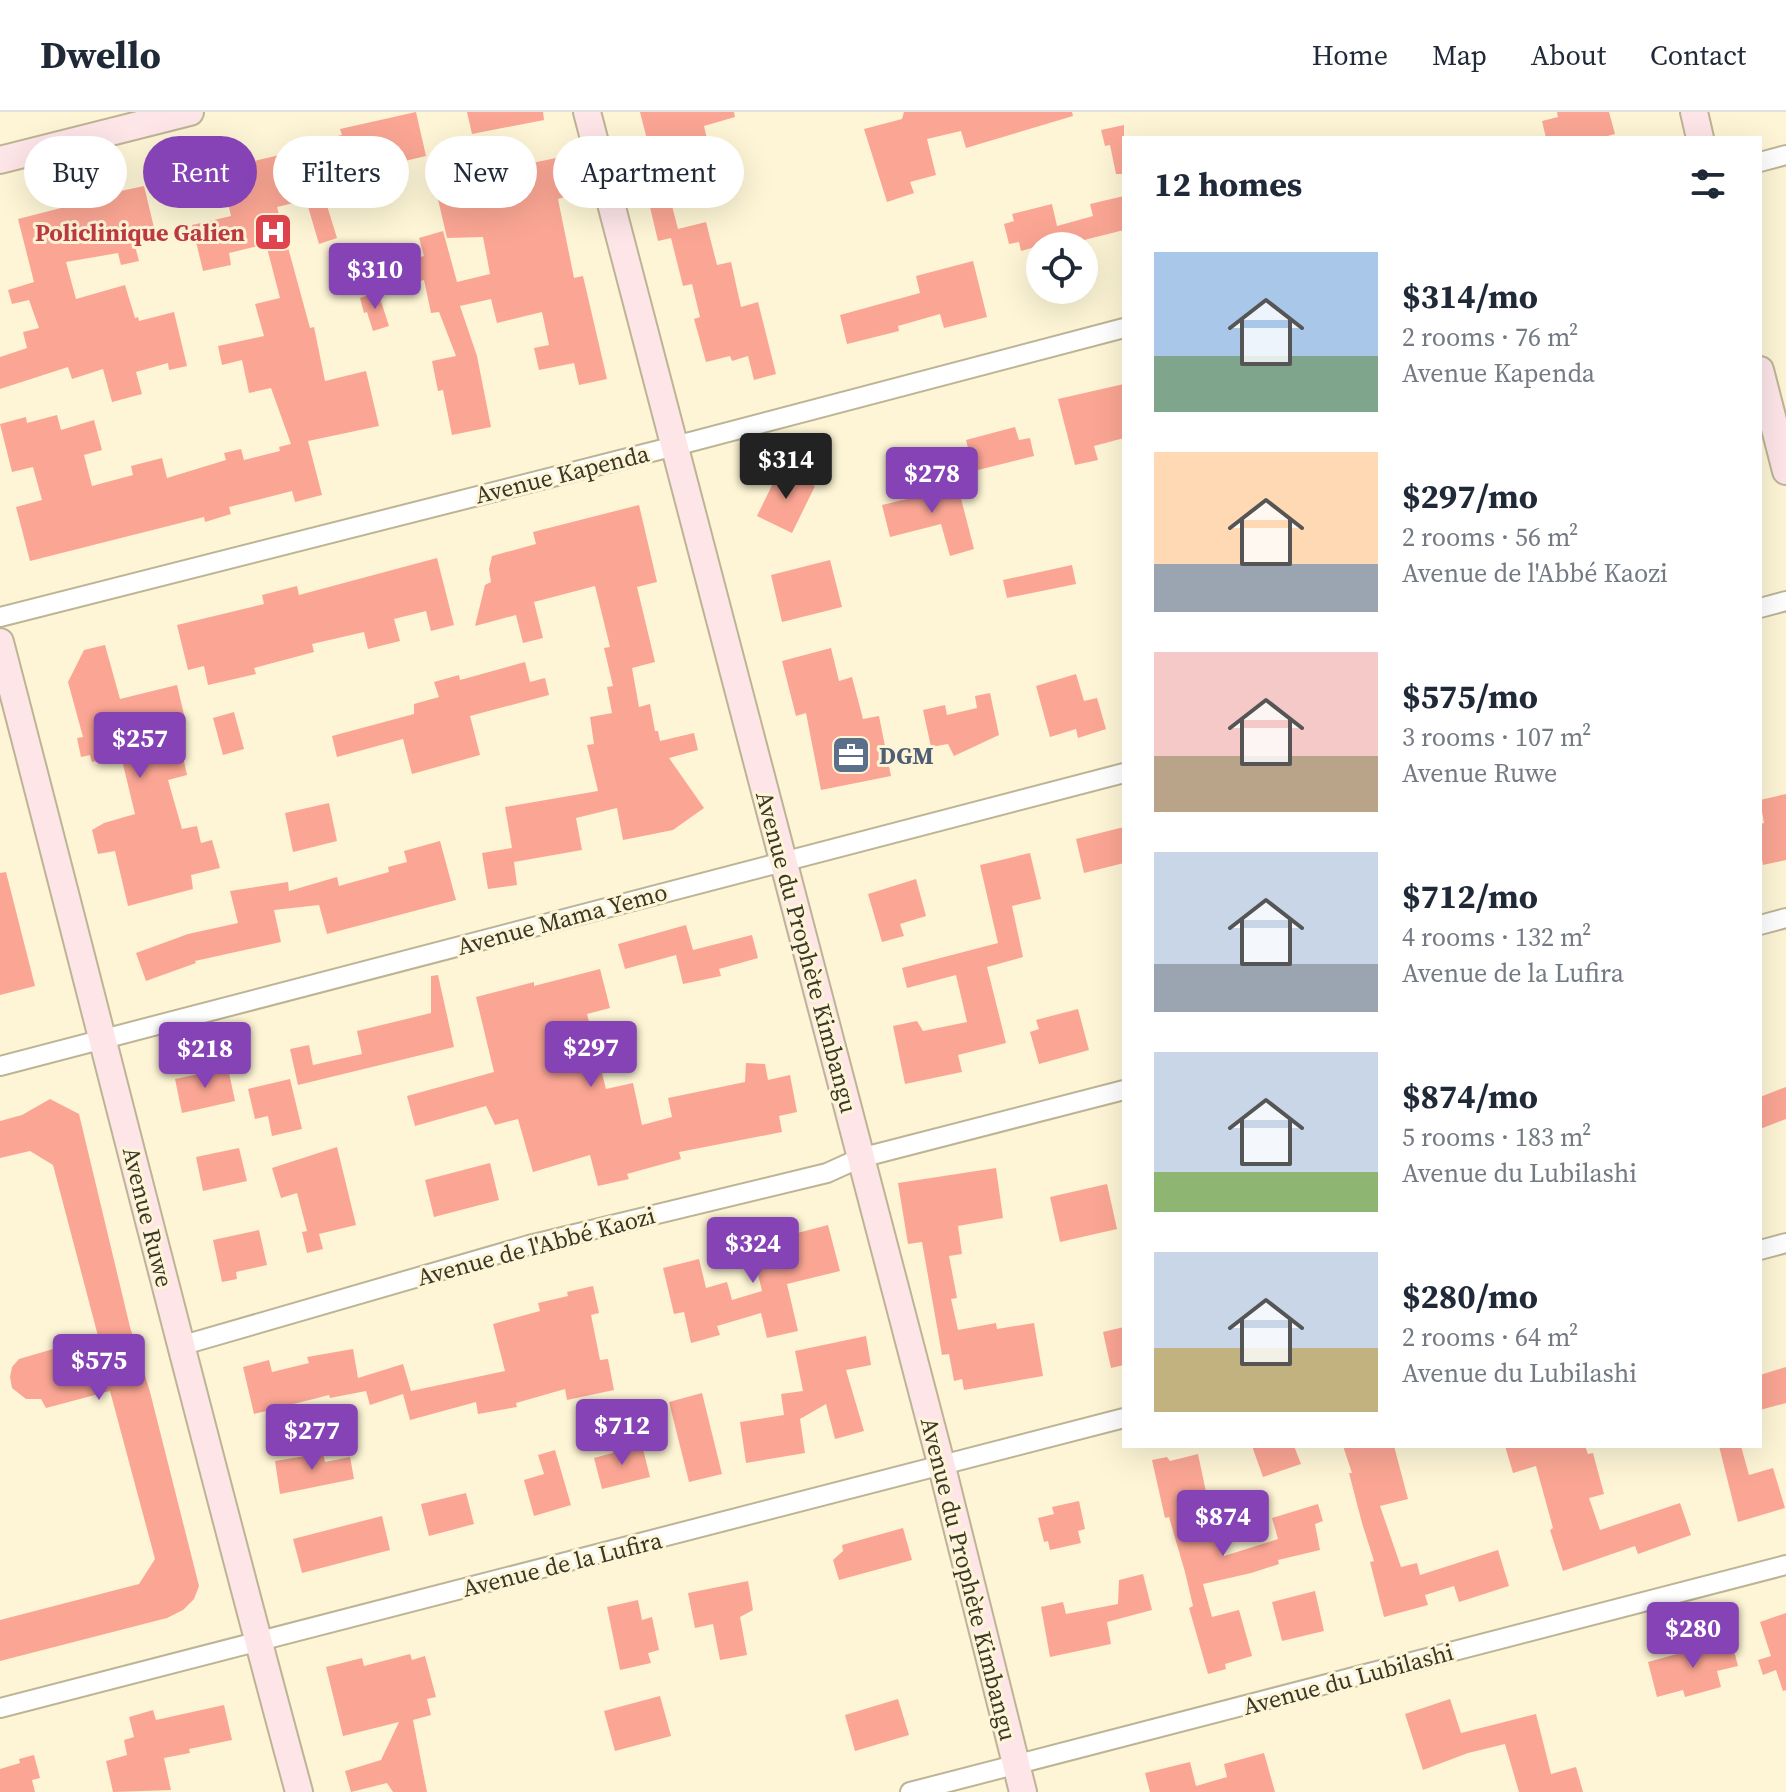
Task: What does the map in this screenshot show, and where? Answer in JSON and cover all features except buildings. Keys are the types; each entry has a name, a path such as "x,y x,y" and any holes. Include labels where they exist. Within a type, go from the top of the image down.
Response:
{"street":[{"path":"0,160 190,112"},
{"name":"Avenue du Prophète Kimbangu","path":"587,112 942,1467 1023,1792"},
{"path":"1694,112 1700,136"},
{"path":"1762,161 1786,155"},
{"name":"Avenue Kapenda","path":"0,617 675,446 1122,329"},
{"path":"1762,378 1786,471"},
{"path":"1762,607 1786,601"},
{"name":"Avenue Ruwe","path":"0,642 180,1346 299,1792"},
{"name":"Avenue Mama Yemo","path":"0,1066 1122,774"},
{"path":"1762,924 1786,918"},
{"name":"Avenue de l'Abbé Kaozi","path":"180,1346 529,1245 827,1173 860,1158 1122,1091"},
{"path":"1762,1249 1786,1243"},
{"name":"Avenue de la Lufira","path":"0,1708 1122,1419"},
{"name":"Avenue du Lubilashi","path":"910,1792 1786,1565"}],"place":[{"name":"Policlinique Galien","path":"273,232"},
{"name":"DGM","path":"851,755"}]}
